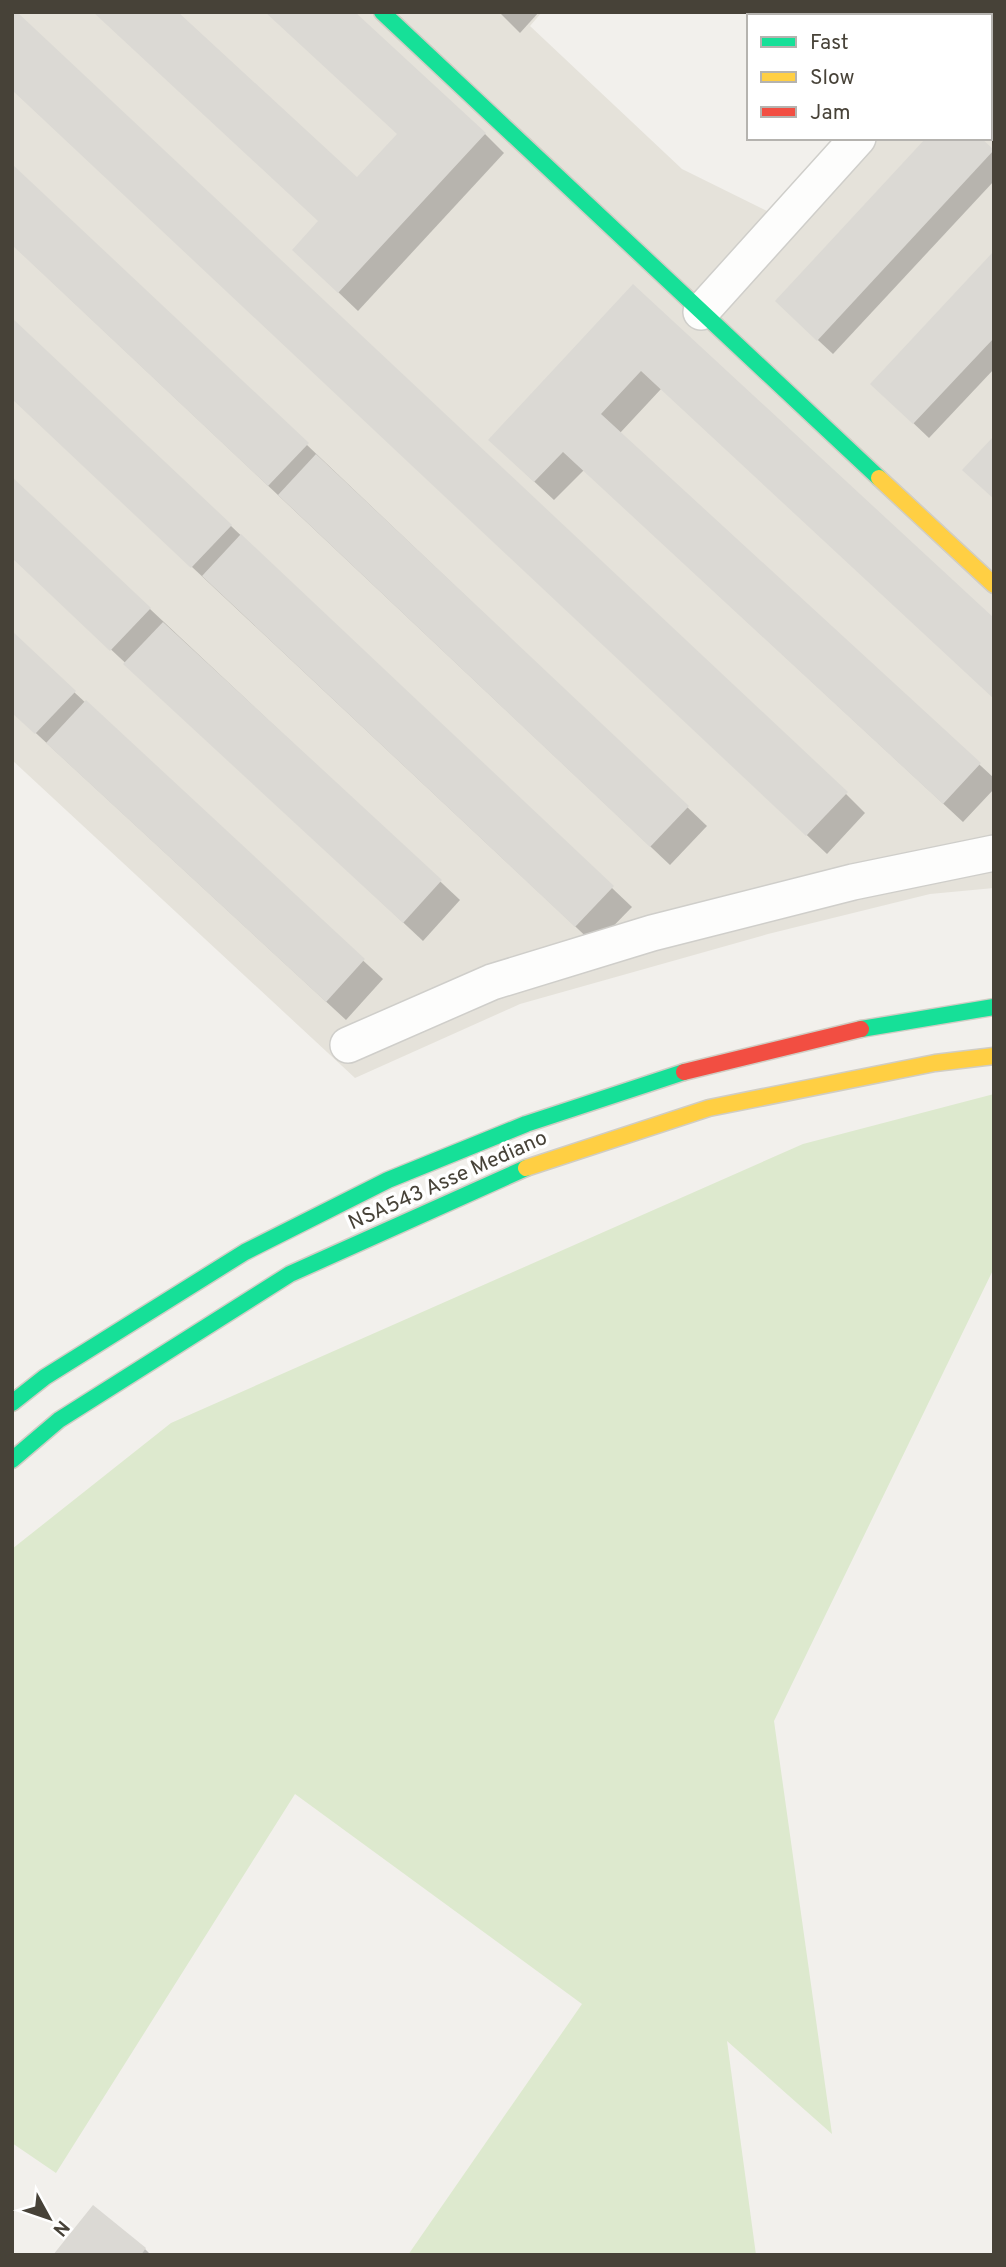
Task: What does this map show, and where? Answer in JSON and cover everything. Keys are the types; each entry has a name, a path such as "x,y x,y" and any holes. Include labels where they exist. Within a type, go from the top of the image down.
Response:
{"main road":[{"path":"382,12 994,585"},
{"name":"NSA543 Asse Mediano","path":"12,1403 45,1377 245,1252 413,1170 526,1124 695,1069 855,1030 994,1007"},
{"name":"NSA543 Asse Mediano","path":"12,1460 59,1420 290,1274 538,1162 709,1108 935,1063 994,1056"}],"street":[{"path":"701,312 856,140"},
{"path":"348,1045 492,982 652,933 853,883 994,853"}],"shaded area":[{"path":"12,12 542,12 530,26 682,169 773,214 837,140 992,140 992,102 994,104 994,888 930,894 768,934 520,1004 355,1078 12,760"}],"green space":[{"path":"994,1094 994,1268 774,1721 832,2134 727,2041 756,2255 408,2255 582,2004 295,1794 56,2173 12,2143 12,1549 171,1423 803,1144"}],"building":[{"path":"12,12 17,12 848,792 806,836 12,90"},
{"path":"93,12 178,12 357,177 397,134 265,12 355,12 486,133 338,293 292,250 318,221"},
{"path":"924,140 983,140 994,150 817,341 775,301"},
{"path":"12,164 309,443 268,486 12,245"},
{"path":"994,251 994,338 913,424 870,384"},
{"path":"633,284 994,618 994,699 641,371 601,414 981,763 943,804 563,452 534,482 488,440"},
{"path":"12,318 232,525 191,568 12,399"},
{"path":"994,436 994,499 962,470"},
{"path":"316,454 689,806 650,847 278,495"},
{"path":"12,477 151,608 110,651 12,558"},
{"path":"241,534 614,886 575,927 202,576"},
{"path":"163,622 442,880 403,923 123,664"},
{"path":"12,631 76,691 35,734 12,713"},
{"path":"86,700 365,959 326,1002 46,743"},
{"path":"93,2205 146,2248 141,2255 53,2255"}],"traffic: fast":[{"path":"382,12 879,478"},
{"path":"861,1029 994,1007"},
{"path":"12,1403 45,1377 245,1252 388,1180 526,1124 684,1072"},
{"path":"12,1460 59,1420 290,1274 526,1168"}],"traffic: slow":[{"path":"879,478 994,585"},
{"path":"526,1168 709,1108 935,1063 994,1056"}],"traffic: jam":[{"path":"684,1072 861,1029"}]}
